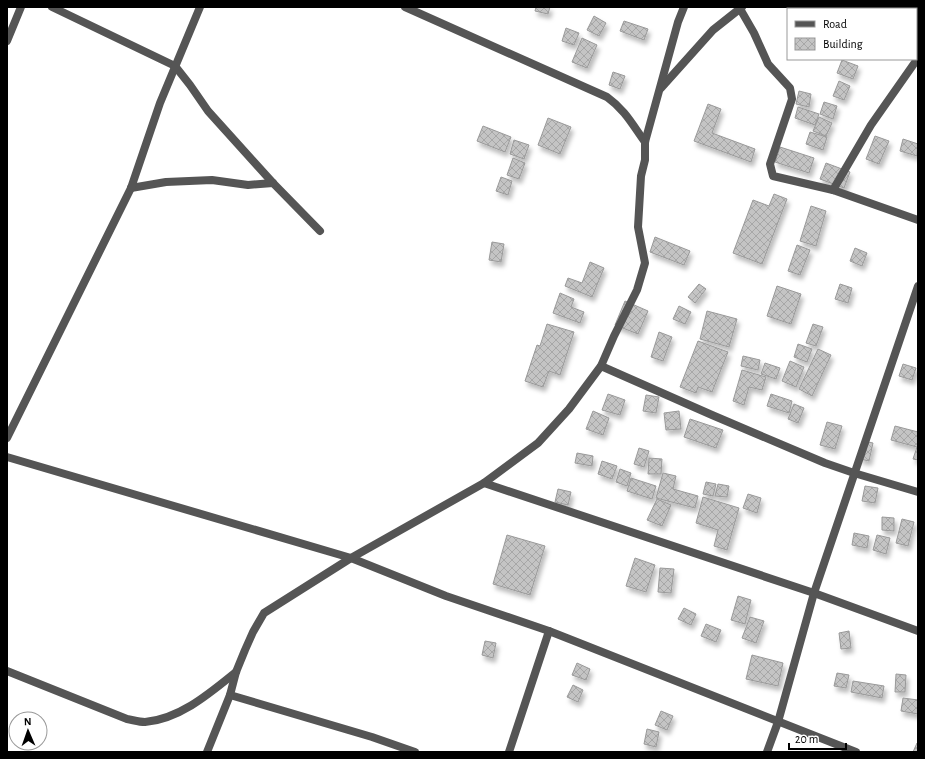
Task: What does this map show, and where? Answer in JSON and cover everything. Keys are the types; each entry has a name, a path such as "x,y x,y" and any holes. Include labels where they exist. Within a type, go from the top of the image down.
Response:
{"street":[{"path":"7,41 21,7"},
{"path":"52,7 175,66 208,111 273,183 320,231"},
{"path":"7,438 131,188 160,103 200,7"},
{"path":"405,7 606,97 621,108 630,118 645,142"},
{"path":"207,752 230,695 236,672 252,632 264,613 351,558 484,483 538,442 569,409 601,366 637,290 645,263 638,227 642,176 645,160 645,142 678,22 684,7"},
{"path":"659,90 713,30 740,8 754,33 768,64 790,88 792,99 770,164 773,176 833,190 918,220"},
{"path":"833,190 871,125 916,60"},
{"path":"131,188 166,182 212,180 248,184 273,183"},
{"path":"768,752 778,722 814,593 918,286"},
{"path":"601,366 825,463 918,492"},
{"path":"7,457 351,558 446,596 550,631 856,752"},
{"path":"484,483 814,593 918,631"},
{"path":"510,752 550,631"},
{"path":"7,671 127,719 144,722 164,719 203,699 236,672"},
{"path":"230,695 372,737 415,752"}],"building":[{"path":"536,7 550,7 548,14 535,11"},
{"path":"594,16 606,23 599,36 587,30"},
{"path":"624,21 648,29 644,40 620,31"},
{"path":"566,28 579,33 574,45 562,41"},
{"path":"582,38 597,45 587,68 572,62"},
{"path":"842,60 858,66 853,79 837,73"},
{"path":"613,72 625,76 620,89 609,85"},
{"path":"839,81 850,86 844,100 833,96"},
{"path":"799,91 811,94 809,107 796,104"},
{"path":"824,102 837,106 833,119 820,114"},
{"path":"708,104 721,109 712,133 755,149 751,162 694,141"},
{"path":"798,107 819,114 815,125 795,118"},
{"path":"819,117 832,123 826,136 813,131"},
{"path":"548,118 571,127 560,154 538,145"},
{"path":"483,126 511,137 505,152 477,141"},
{"path":"810,132 827,137 823,150 806,144"},
{"path":"875,136 889,141 879,164 866,159"},
{"path":"903,139 918,144 917,156 900,151"},
{"path":"514,140 529,145 524,159 510,154"},
{"path":"780,147 814,158 809,173 775,162"},
{"path":"513,158 525,163 519,179 507,175"},
{"path":"826,163 850,172 844,188 820,179"},
{"path":"501,177 512,181 508,195 496,191"},
{"path":"774,194 787,199 762,264 733,253 753,200 769,206"},
{"path":"811,206 826,211 816,246 800,241"},
{"path":"655,237 690,251 684,265 650,252"},
{"path":"492,242 504,244 501,262 489,260"},
{"path":"797,245 810,250 800,275 788,271"},
{"path":"855,248 867,253 862,266 850,261"},
{"path":"590,262 604,268 592,297 565,286 568,278 582,283"},
{"path":"699,284 706,289 695,303 688,297"},
{"path":"840,284 852,288 848,303 835,299"},
{"path":"777,286 801,294 791,324 767,316"},
{"path":"560,293 574,299 571,307 584,312 580,323 553,313"},
{"path":"625,301 648,311 638,334 615,325"},
{"path":"679,306 691,312 685,324 673,319"},
{"path":"707,311 737,319 729,347 700,339"},
{"path":"547,324 574,332 560,375 549,371 543,387 525,381 537,345 540,346"},
{"path":"813,324 823,327 816,346 806,343"},
{"path":"659,332 672,337 663,361 651,357"},
{"path":"698,341 728,352 712,392 698,387 696,393 680,387"},
{"path":"798,344 812,349 807,362 794,357"},
{"path":"818,349 831,355 812,396 799,389"},
{"path":"743,356 760,360 758,370 741,366"},
{"path":"790,361 804,367 796,387 782,381"},
{"path":"765,363 780,368 776,379 761,374"},
{"path":"903,364 916,368 912,380 899,376"},
{"path":"742,370 766,377 762,390 749,387 744,405 733,401"},
{"path":"608,394 625,400 620,415 602,410"},
{"path":"771,394 792,401 789,413 767,406"},
{"path":"646,395 659,397 656,413 643,411"},
{"path":"794,404 804,408 798,423 788,419"},
{"path":"593,411 609,418 603,435 586,429"},
{"path":"679,411 681,429 666,430 664,413"},
{"path":"690,419 723,430 716,448 684,437"},
{"path":"827,422 842,426 835,449 820,445"},
{"path":"895,426 918,432 918,460 913,459 917,447 891,440"},
{"path":"864,441 873,443 869,461 860,459"},
{"path":"639,448 649,451 644,467 634,464"},
{"path":"577,453 593,456 592,466 575,463"},
{"path":"649,458 662,459 661,474 648,474"},
{"path":"602,461 617,466 612,479 598,474"},
{"path":"620,469 631,473 627,486 616,482"},
{"path":"663,473 676,476 673,489 698,496 695,508 656,498"},
{"path":"631,478 656,486 652,499 627,491"},
{"path":"706,482 716,484 713,496 703,494"},
{"path":"718,484 729,486 727,497 715,496"},
{"path":"865,486 878,488 875,503 862,501"},
{"path":"558,489 571,492 568,505 555,502"},
{"path":"748,494 761,498 757,513 743,508"},
{"path":"703,497 739,508 727,550 714,546 718,530 696,523"},
{"path":"657,499 671,505 662,526 647,520"},
{"path":"882,517 894,518 894,531 882,530"},
{"path":"902,519 914,522 908,546 896,543"},
{"path":"854,533 869,536 867,548 852,545"},
{"path":"507,535 545,546 530,595 493,584"},
{"path":"877,535 890,538 886,554 873,550"},
{"path":"635,558 655,565 646,592 626,586"},
{"path":"660,568 674,569 671,593 658,592"},
{"path":"738,596 751,600 745,624 731,620"},
{"path":"684,608 696,614 691,625 678,619"},
{"path":"750,617 764,621 756,643 742,638"},
{"path":"706,624 721,630 716,642 701,636"},
{"path":"849,631 851,648 841,649 839,633"},
{"path":"485,641 496,643 493,658 482,655"},
{"path":"752,655 783,663 778,686 746,679"},
{"path":"577,663 590,669 586,680 572,675"},
{"path":"837,673 849,675 846,688 834,686"},
{"path":"896,674 906,675 905,692 895,692"},
{"path":"853,681 884,686 882,698 851,692"},
{"path":"573,685 583,690 578,702 567,697"},
{"path":"903,698 918,700 918,714 901,711"},
{"path":"661,711 673,716 667,730 655,725"},
{"path":"647,729 659,732 656,747 644,744"},
{"path":"917,743 918,752 913,752"}]}
